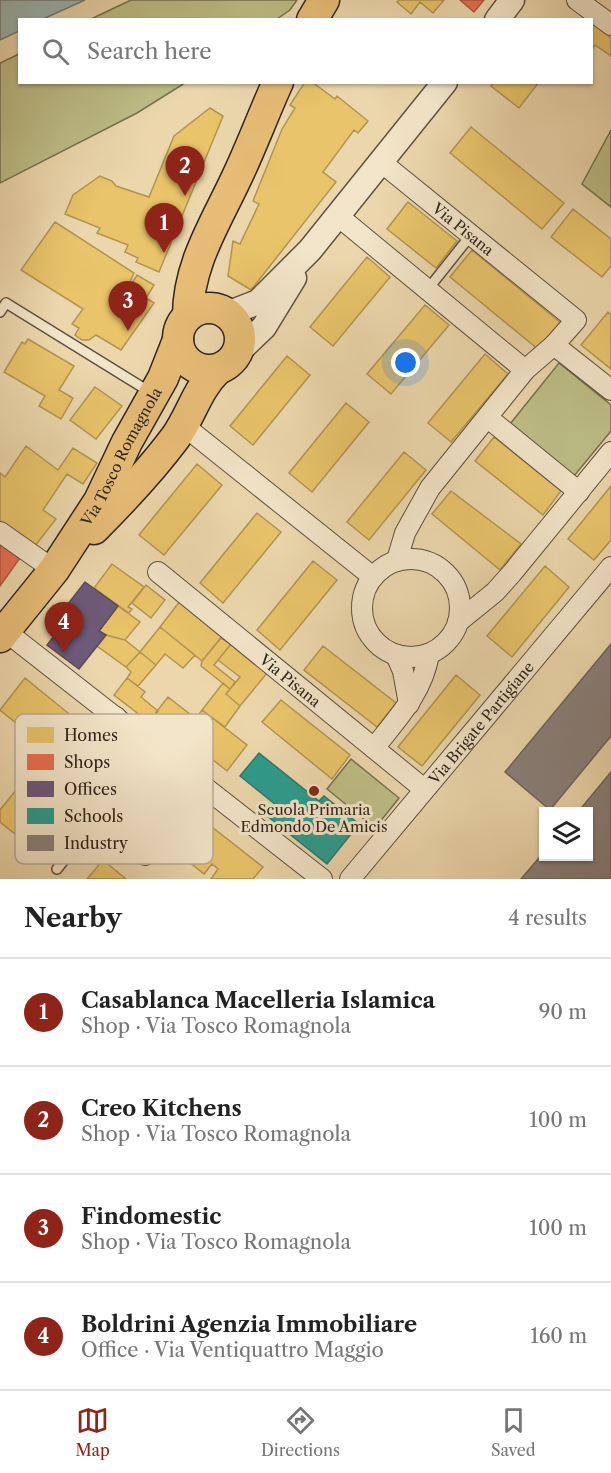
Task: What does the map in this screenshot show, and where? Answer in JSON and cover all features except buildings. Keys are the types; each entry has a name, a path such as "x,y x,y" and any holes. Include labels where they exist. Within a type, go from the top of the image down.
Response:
{"main road":[{"path":"313,18 324,0"},
{"name":"Via Tosco Romagnola","path":"3,634 54,570 99,501 127,442 155,396 169,365 202,320 213,294 214,259 236,180 277,84"},
{"path":"202,320 233,320 239,330 240,342 227,362 199,369 189,363 180,350 202,320"},
{"name":"Via Tosco Romagnola","path":"54,570 129,494 176,436 200,391 227,362"}],"street":[{"path":"498,18 512,0"},
{"path":"577,0 611,25"},
{"path":"202,320 258,302 310,250 443,84"},
{"name":"Via Pisana","path":"381,162 576,320 554,345"},
{"path":"338,216 525,370"},
{"path":"227,362 264,327 310,250"},
{"path":"397,560 402,540 423,498 525,370 554,345 611,390"},
{"path":"488,418 579,492"},
{"path":"183,425 373,577"},
{"path":"458,622 460,606 455,587 447,575 434,564 420,559 397,560 383,567 373,577 362,599 363,621 373,640 384,650 396,655 413,657 429,654 448,640 458,622 495,592 611,452"},
{"path":"0,532 54,570"},
{"name":"Via Brigate Partigiane","path":"350,879 611,567"},
{"name":"Via Pisana","path":"158,572 424,789"},
{"path":"455,587 495,592"},
{"path":"3,634 112,714"},
{"path":"374,748 409,704 423,678 429,654"},
{"path":"396,655 403,671 409,704"},
{"path":"213,793 322,879"}],"lane":[{"path":"428,290 472,234"},
{"path":"0,312 6,303 155,396"},
{"path":"57,869 61,864"}],"green space":[{"path":"131,0 297,0 290,10 278,18 93,18"},
{"path":"18,54 18,84 183,84 137,113 0,183 0,63"},
{"path":"611,130 611,207 582,184"},
{"path":"559,363 611,405 611,431 574,476 510,424"},
{"path":"351,759 399,798 375,828 327,789"}],"water":[{"path":"0,0 85,0 45,18 18,18 18,31 0,40"}],"place":[{"name":"Creo Kitchens","path":"185,196"},
{"name":"Casablanca Macelleria Islamica","path":"164,253"},
{"name":"Findomestic","path":"128,331"},
{"name":"Boldrini Agenzia Immobiliare","path":"64,652"},
{"name":"Scuola Primaria Edmondo De Amicis","path":"314,791"}]}
